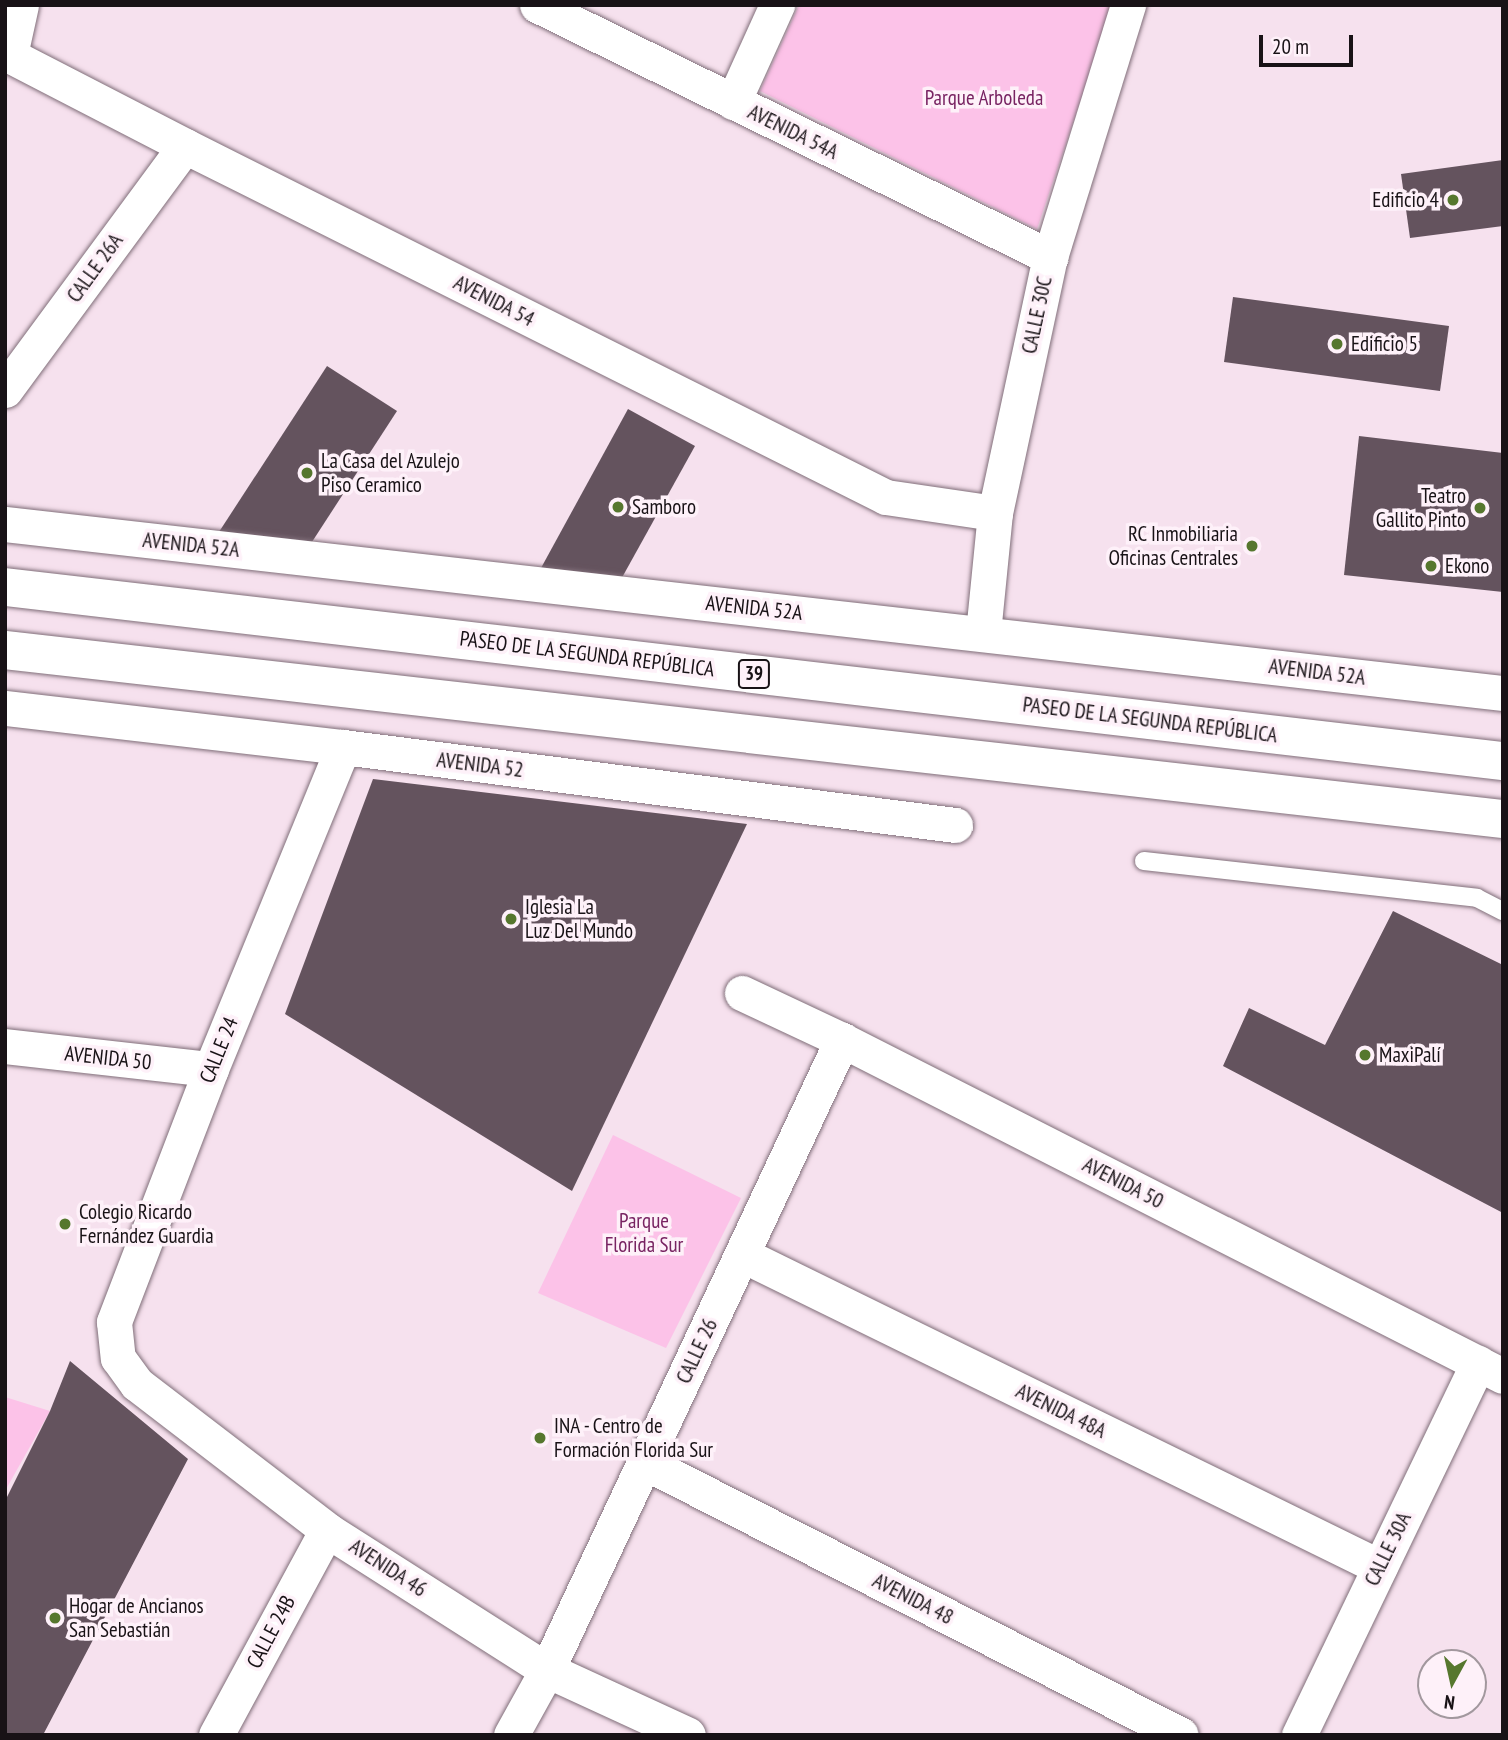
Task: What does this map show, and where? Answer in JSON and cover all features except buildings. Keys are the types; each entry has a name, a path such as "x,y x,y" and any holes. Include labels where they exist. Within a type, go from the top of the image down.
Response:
{"highway":[{"name":"PASEO DE LA SEGUNDA REPÚBLICA","path":"5,587 1503,761"},
{"path":"5,650 1503,818"}],"street":[{"path":"7,54 21,5"},
{"name":"AVENIDA 54A","path":"537,5 1049,257"},
{"path":"733,102 778,5"},
{"name":"CALLE 30C","path":"983,633 995,513 1049,257 1128,5"},
{"name":"AVENIDA 54","path":"7,54 886,497 995,513"},
{"name":"CALLE 26A","path":"5,390 185,146"},
{"name":"AVENIDA 52A","path":"5,524 1503,693"},
{"name":"AVENIDA 52","path":"5,708 343,747 955,825"},
{"name":"CALLE 24","path":"118,1358 114,1322 211,1069 343,747"},
{"name":"AVENIDA 50","path":"742,993 842,1040 1491,1370"},
{"name":"CALLE 26","path":"511,1735 547,1670 842,1040"},
{"name":"AVENIDA 50","path":"5,1046 211,1069"},
{"name":"AVENIDA 48A","path":"743,1255 1380,1567"},
{"name":"AVENIDA 46","path":"118,1358 136,1384 327,1530 547,1670 688,1735"},
{"name":"CALLE 30A","path":"1300,1735 1380,1567 1491,1370"},
{"name":"AVENIDA 48","path":"644,1462 1181,1735"},
{"name":"CALLE 24B","path":"216,1735 327,1530"}],"lane":[{"path":"1144,861 1477,898 1503,911"}],"green space":[{"name":"Parque Arboleda","path":"799,5 1113,5 1037,229 760,91"},
{"name":"Parque Florida Sur","path":"613,1135 741,1198 666,1348 538,1293"},
{"path":"5,1397 50,1411 5,1491"}],"place":[{"name":"Edificio 4","path":"1453,200"},
{"name":"Edificio 5","path":"1337,344"},
{"name":"La Casa del Azulejo Piso Ceramico","path":"307,473"},
{"name":"Samboro","path":"618,507"},
{"name":"Teatro Gallito Pinto","path":"1480,508"},
{"name":"RC Inmobiliaria Oficinas Centrales","path":"1252,546"},
{"name":"Ekono","path":"1431,566"},
{"name":"Iglesia La Luz Del Mundo","path":"511,919"},
{"name":"MaxiPalí","path":"1365,1055"},
{"name":"Colegio Ricardo Fernández Guardia","path":"65,1224"},
{"name":"INA - Centro de Formación Florida Sur","path":"540,1438"},
{"name":"Hogar de Ancianos San Sebastián","path":"55,1618"}]}
